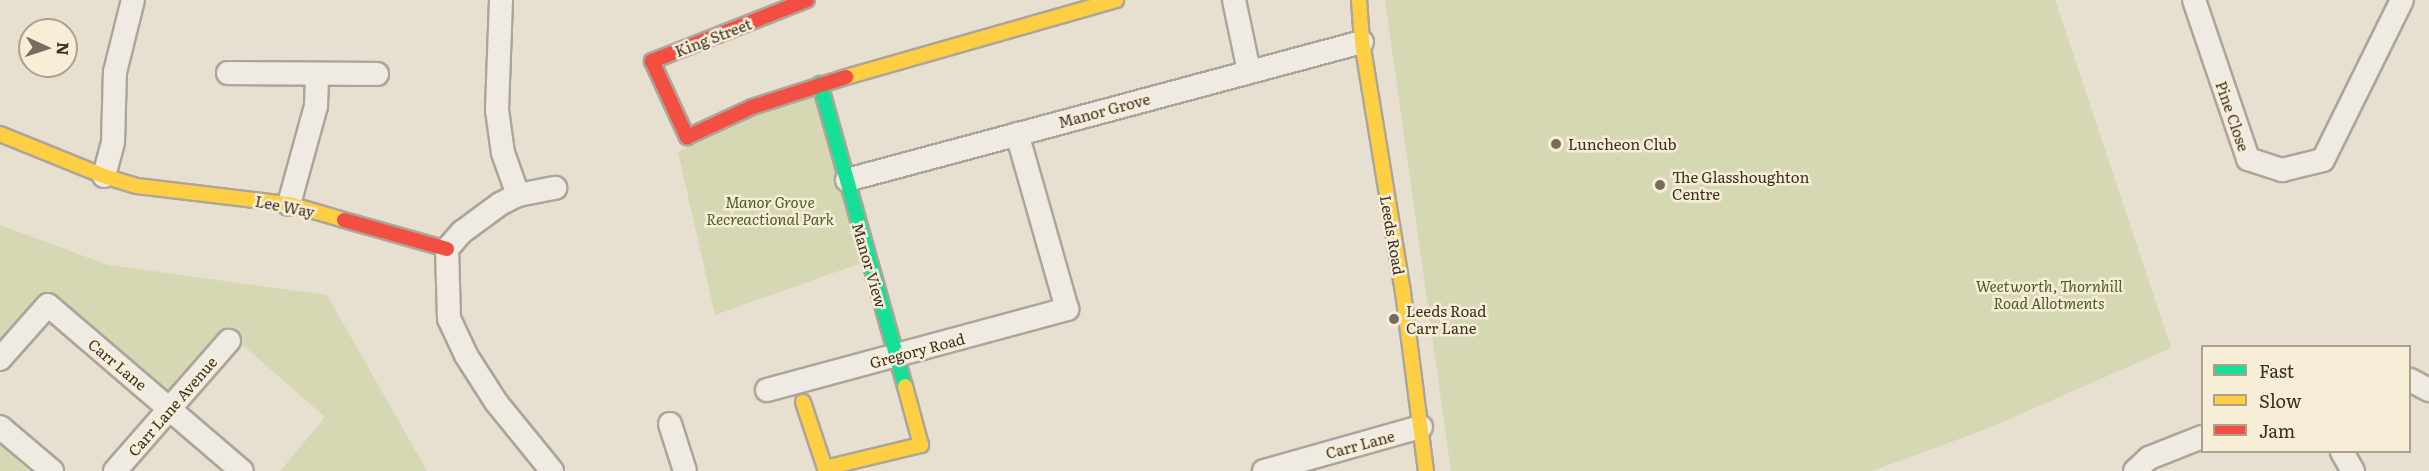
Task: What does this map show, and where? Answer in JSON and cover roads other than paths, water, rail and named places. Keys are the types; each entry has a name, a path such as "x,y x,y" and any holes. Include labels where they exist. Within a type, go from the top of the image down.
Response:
{"street":[{"path":"104,176 113,142 115,72 133,0"},
{"path":"501,0 497,110 503,153 518,195"},
{"name":"King Street","path":"807,0 652,61 687,137 752,107 820,84"},
{"path":"820,84 1116,0"},
{"path":"1234,0 1249,70"},
{"name":"Leeds Road","path":"1359,0 1362,42 1403,292 1426,471"},
{"name":"Pine Close","path":"2194,0 2248,159 2282,170 2323,160 2402,0"},
{"name":"Manor Grove","path":"847,180 1249,70 1362,42"},
{"path":"228,73 377,75"},
{"path":"289,204 316,106 317,75"},
{"name":"Manor View","path":"803,402 825,468 921,445 820,84"},
{"name":"Lee Way","path":"0,134 104,176 137,186 289,204 447,249"},
{"name":"Gregory Road","path":"767,390 1067,309 1017,134"},
{"path":"552,471 496,402 461,346 449,319 447,249 462,232 518,195 555,188"},
{"name":"Carr Lane","path":"0,359 48,305 242,471"},
{"name":"Carr Lane Avenue","path":"115,471 229,341"},
{"path":"2411,381 2429,390"},
{"path":"670,424 685,471"},
{"path":"0,427 52,471"},
{"name":"Carr Lane","path":"1264,471 1421,427"},
{"path":"2135,471 2149,458 2201,437"},
{"path":"2343,453 2353,471"}],"place":[{"name":"Luncheon Club","path":"1556,144"},
{"name":"The Glasshoughton Centre","path":"1660,185"},
{"name":"Leeds Road Carr Lane","path":"1394,319"}],"park label":[{"name":"Manor Grove Recreactional Park","path":"770,210"},
{"name":"Weetworth, Thornhill Road Allotments","path":"2049,294"}]}
